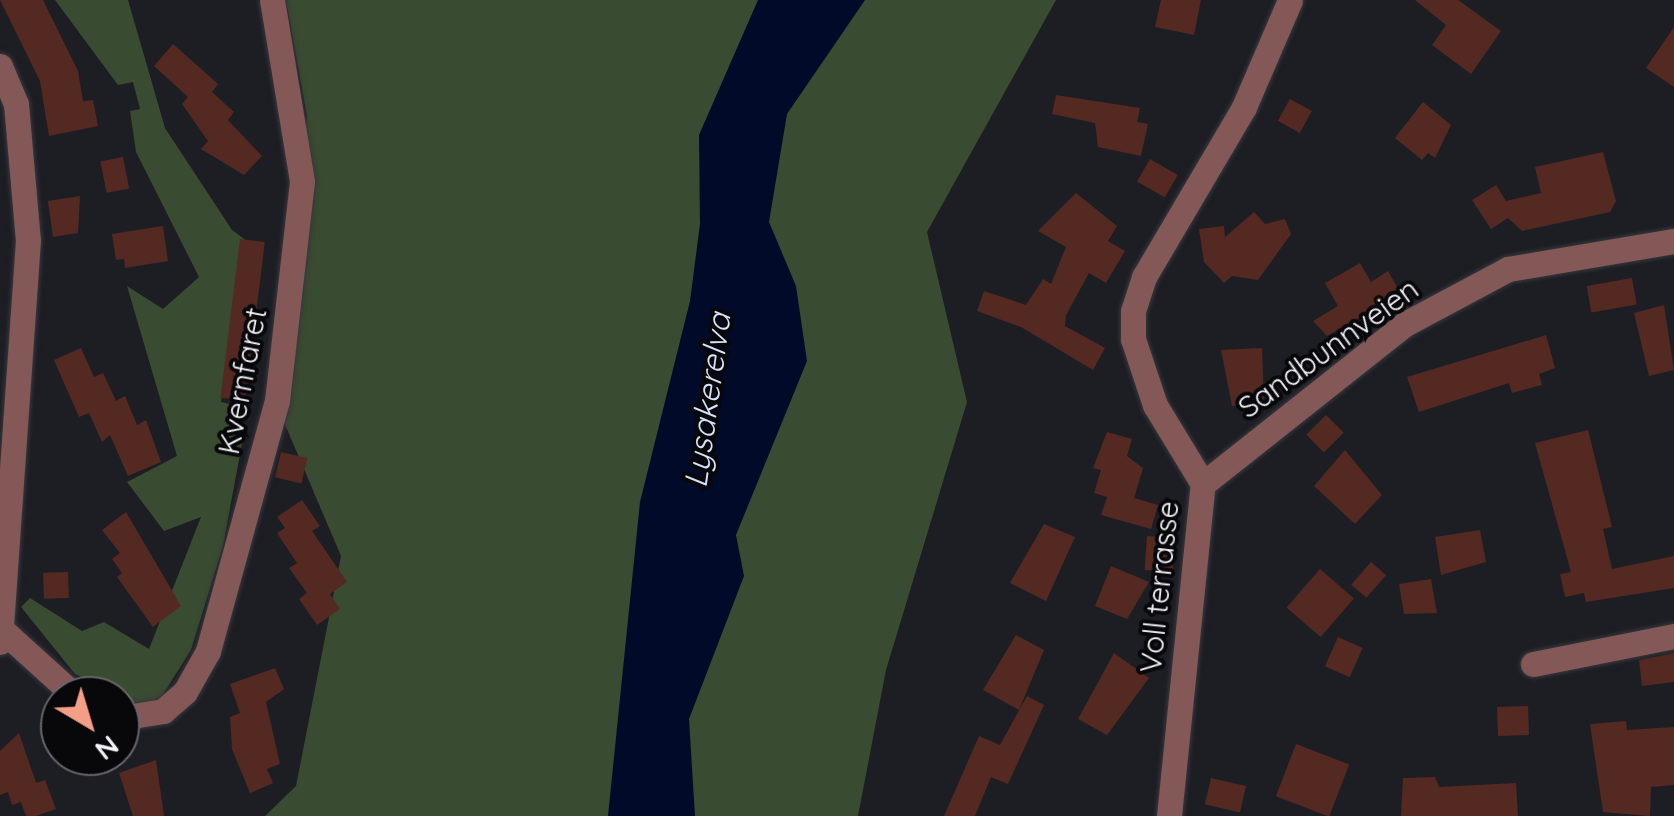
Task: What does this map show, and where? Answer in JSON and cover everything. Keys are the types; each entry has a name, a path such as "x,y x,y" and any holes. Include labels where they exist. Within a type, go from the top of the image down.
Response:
{"street":[{"name":"Kvernfaret","path":"140,715 162,711 186,692 208,651 276,401 302,181 272,0"},
{"name":"Voll terrasse","path":"1169,816 1203,484 1155,404 1133,311 1144,277 1244,107 1290,0"},
{"path":"0,66 16,104 28,240 1,634 51,676"},
{"name":"Sandbunnveien","path":"1203,484 1405,324 1508,269 1674,241"},
{"path":"1533,664 1674,636"}],"green space":[{"path":"55,0 128,0 165,128 232,230 247,241 221,402 238,406 243,438 223,546 191,650 162,696 140,709 140,676 75,674 21,607 30,598 82,631 104,622 149,649 201,517 164,531 127,482 177,456 127,286 163,309 199,277 136,152 130,111 140,109 133,82 118,85"},
{"path":"286,0 1056,0 927,232 967,402 886,670 858,816 265,816 296,786 341,556 278,408 307,116"}],"water":[{"name":"Lysakerelva","path":"758,0 865,0 787,114 769,222 796,286 807,361 736,535 744,576 689,719 695,816 608,816 640,502 690,301 700,224 699,135"}],"building":[{"path":"0,0 43,0 78,71 83,101 93,100 98,126 49,136 40,81"},
{"path":"1161,0 1201,0 1194,35 1155,27"},
{"path":"1415,0 1458,0 1501,31 1471,74 1432,45 1446,25"},
{"path":"1674,27 1674,87 1646,68"},
{"path":"173,44 218,84 212,92 234,112 228,120 262,156 244,175 201,149 208,141 182,104 188,97 154,66"},
{"path":"1056,95 1140,108 1137,122 1148,124 1141,156 1098,147 1095,123 1052,114"},
{"path":"1290,99 1312,111 1300,133 1278,121"},
{"path":"1423,102 1451,125 1435,158 1428,153 1422,160 1395,138"},
{"path":"1603,152 1616,201 1610,212 1522,231 1508,218 1491,229 1472,200 1496,185 1506,201 1541,193 1535,167"},
{"path":"123,157 129,188 107,193 100,161"},
{"path":"1150,159 1178,175 1165,198 1137,182"},
{"path":"1076,193 1117,226 1108,241 1125,251 1106,283 1089,273 1066,315 1065,326 1105,348 1093,370 1021,327 977,311 984,291 1026,305 1043,279 1051,284 1066,247 1038,231"},
{"path":"80,196 78,233 53,237 48,201"},
{"path":"1254,212 1265,224 1285,219 1291,234 1258,280 1232,276 1224,283 1204,262 1199,229 1224,226 1225,237"},
{"path":"163,226 168,261 125,268 124,259 116,260 112,234"},
{"path":"240,239 265,242 245,401 221,398"},
{"path":"1360,263 1371,282 1388,271 1401,294 1327,336 1313,321 1338,306 1325,283"},
{"path":"1632,278 1637,305 1591,313 1587,286"},
{"path":"1664,305 1674,370 1649,376 1634,313"},
{"path":"1546,335 1555,368 1539,374 1542,385 1512,393 1509,383 1419,412 1407,377"},
{"path":"81,348 94,377 103,373 116,401 125,396 137,425 146,420 161,462 128,476 110,435 102,442 89,413 79,417 54,360"},
{"path":"1262,348 1264,405 1232,406 1221,350"},
{"path":"1326,415 1344,433 1324,452 1306,435"},
{"path":"1588,430 1612,527 1603,529 1612,569 1674,556 1674,588 1586,602 1584,593 1565,597 1560,574 1571,572 1535,443"},
{"path":"1107,432 1132,439 1127,456 1143,468 1134,498 1158,505 1151,529 1101,515 1107,497 1094,493 1101,470 1093,468"},
{"path":"1345,450 1382,495 1355,524 1314,486"},
{"path":"281,452 307,458 301,483 275,477"},
{"path":"302,500 320,526 312,531 347,582 330,594 340,609 317,625 299,599 307,593 289,568 297,563 277,533 285,528 277,517"},
{"path":"126,512 181,606 153,627 117,577 122,573 112,559 120,553 102,530"},
{"path":"1044,524 1075,537 1046,601 1010,583"},
{"path":"1480,530 1486,562 1441,575 1435,537"},
{"path":"1147,536 1175,538 1173,572 1145,570"},
{"path":"1371,562 1386,575 1366,598 1351,585"},
{"path":"1111,566 1149,582 1127,619 1095,606"},
{"path":"1320,569 1354,599 1321,637 1287,607"},
{"path":"68,572 69,598 44,599 43,573"},
{"path":"1431,579 1437,613 1404,614 1399,584"},
{"path":"1016,635 1044,650 1019,710 983,690"},
{"path":"1338,637 1363,648 1350,677 1325,666"},
{"path":"1114,653 1149,678 1107,735 1078,719"},
{"path":"1674,653 1674,682 1642,686 1639,660"},
{"path":"275,668 284,689 266,702 280,764 267,769 273,783 250,793 232,749 230,717 240,713 230,684"},
{"path":"1027,696 1044,705 1008,784 991,777 975,816 944,816 979,736 1000,745"},
{"path":"1528,706 1529,735 1498,736 1497,707"},
{"path":"1626,721 1627,730 1674,727 1674,785 1651,787 1650,816 1603,812 1590,724"},
{"path":"19,733 36,783 45,780 56,809 36,816 26,816 21,802 12,805 8,792 0,795 0,751"},
{"path":"1296,744 1349,764 1329,816 1276,796"},
{"path":"156,760 164,816 133,816 120,776 140,776 140,766"},
{"path":"1435,777 1439,787 1516,783 1518,816 1401,816 1403,778"},
{"path":"1211,778 1246,786 1240,812 1205,804"}]}
